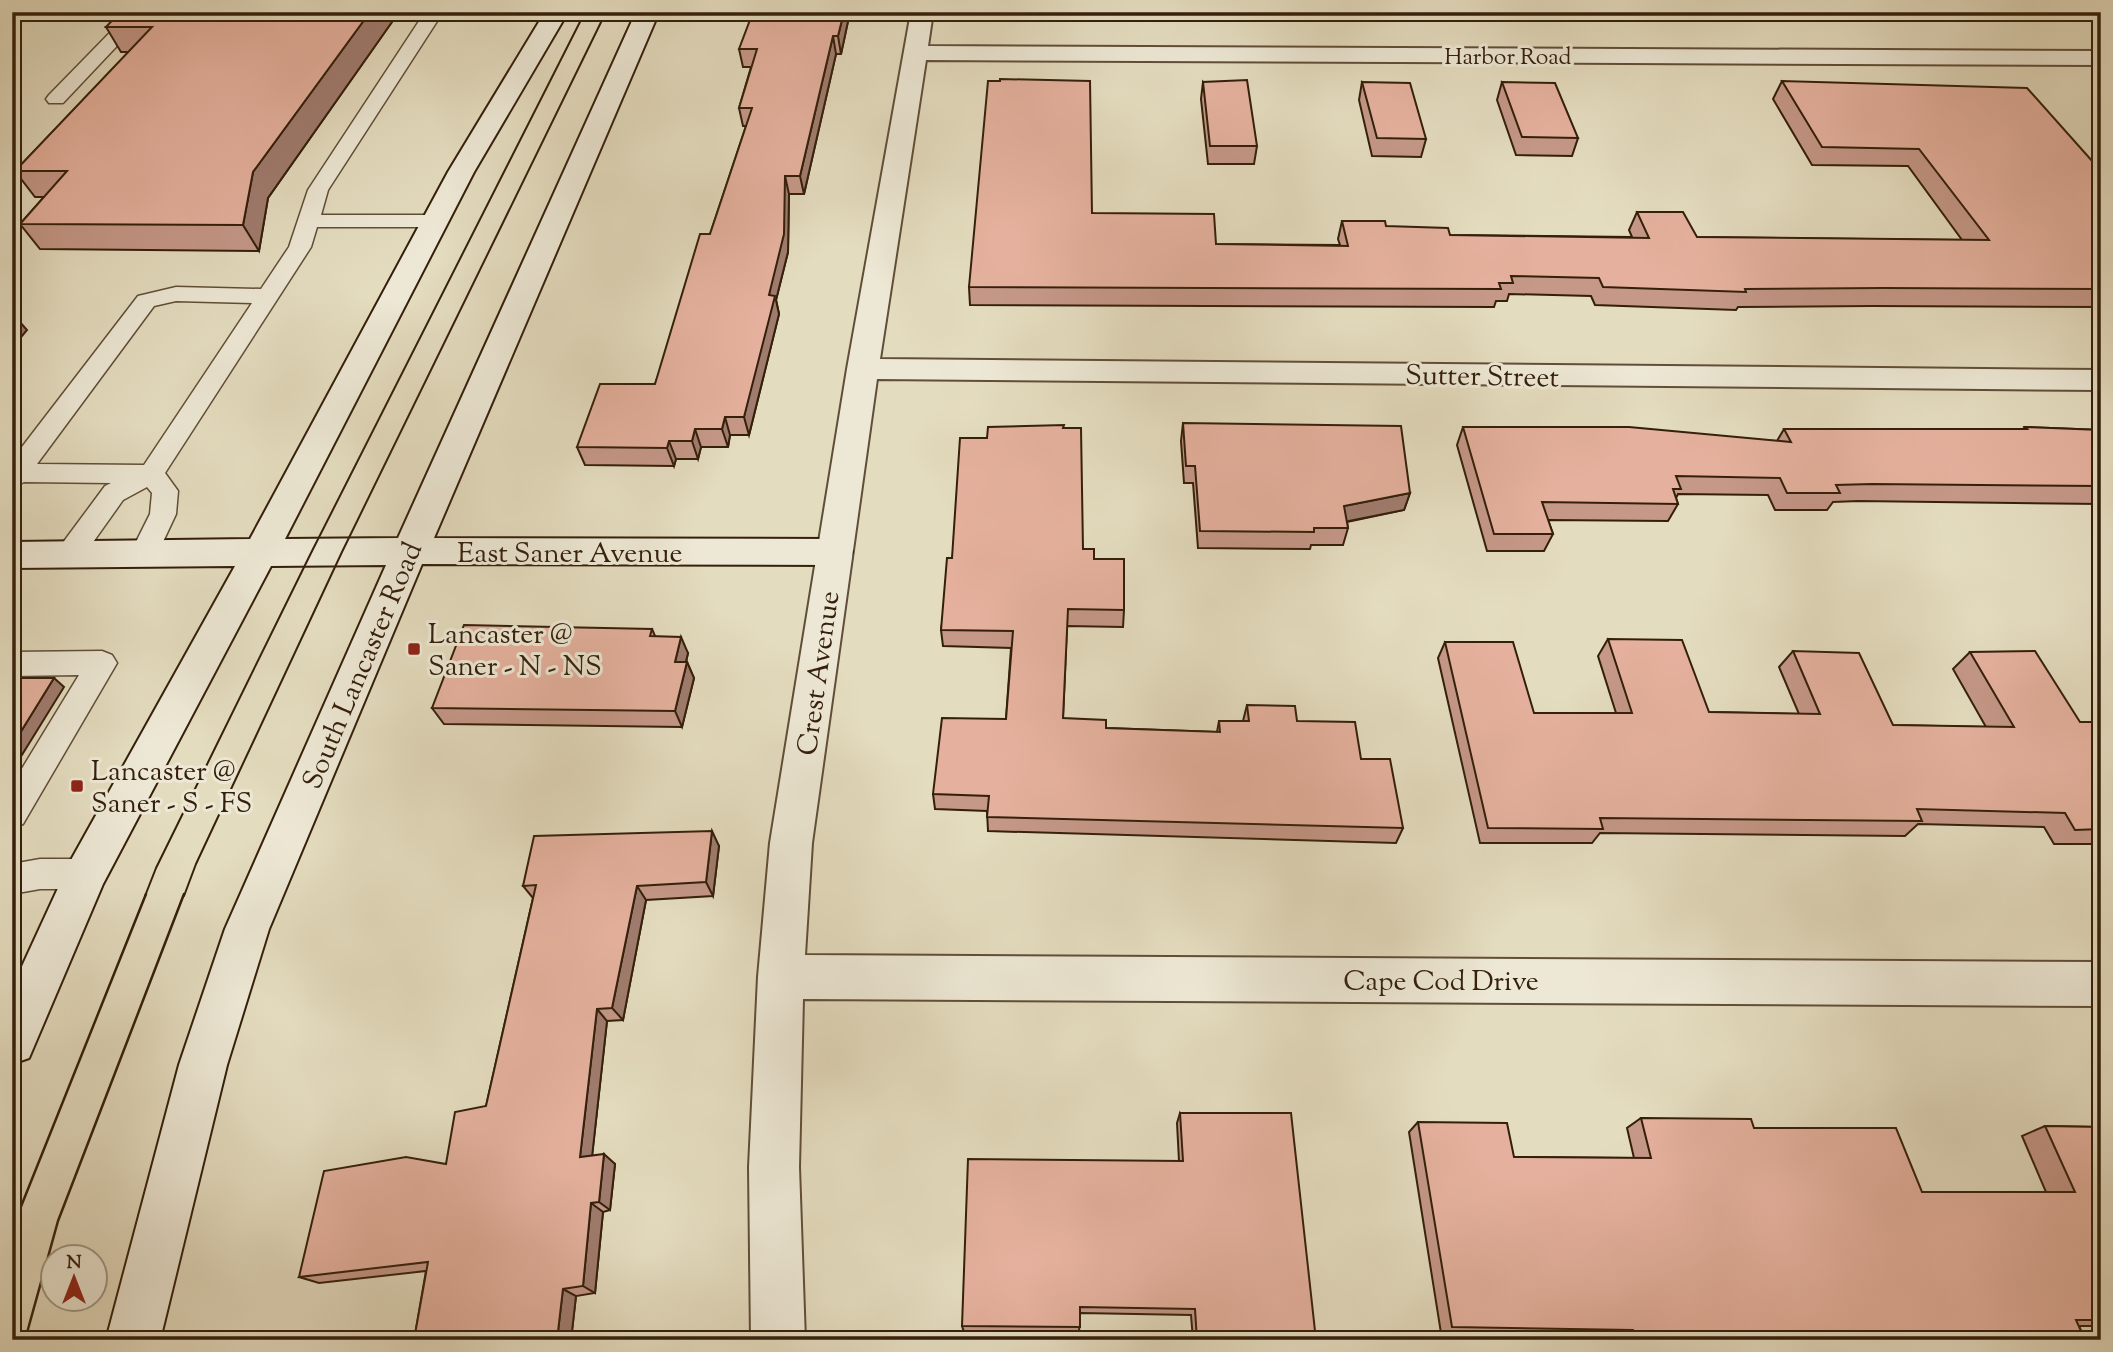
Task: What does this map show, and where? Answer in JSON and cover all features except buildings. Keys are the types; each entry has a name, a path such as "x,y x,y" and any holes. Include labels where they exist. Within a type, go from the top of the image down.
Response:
{"street":[{"path":"12,1041 86,874 461,172 557,12"},
{"name":"South Lancaster Road","path":"134,1340 203,1065 247,929 410,551 648,12"},
{"name":"Crest Avenue","path":"778,1340 774,1167 781,977 791,843 834,552 922,12"},
{"name":"Harbor Road","path":"915,53 2101,58"},
{"name":"Sutter Street","path":"863,369 2101,380"},
{"name":"East Saner Avenue","path":"12,555 410,551 834,552"},
{"name":"Cape Cod Drive","path":"781,977 2101,984"}],"lane":[{"path":"56,99 140,12"},
{"path":"69,555 114,493 151,474 300,247 318,190 434,12"},
{"path":"309,221 436,221"},
{"path":"15,476 146,301 176,294 266,296"},
{"path":"15,476 151,474"},
{"path":"144,554 163,514 165,491 151,474"},
{"path":"12,664 102,663 48,733 14,809"},
{"path":"12,879 40,874 86,874"}],"tram line":[{"path":"145,896 156,868 311,553 585,12"},
{"path":"184,896 196,864 342,552 606,12"},
{"path":"12,1229 146,894"},
{"path":"25,1340 58,1221 184,894"}],"place":[{"name":"Lancaster @ Saner - N - NS","path":"414,649"},
{"name":"Lancaster @ Saner - S - FS","path":"77,786"}]}
